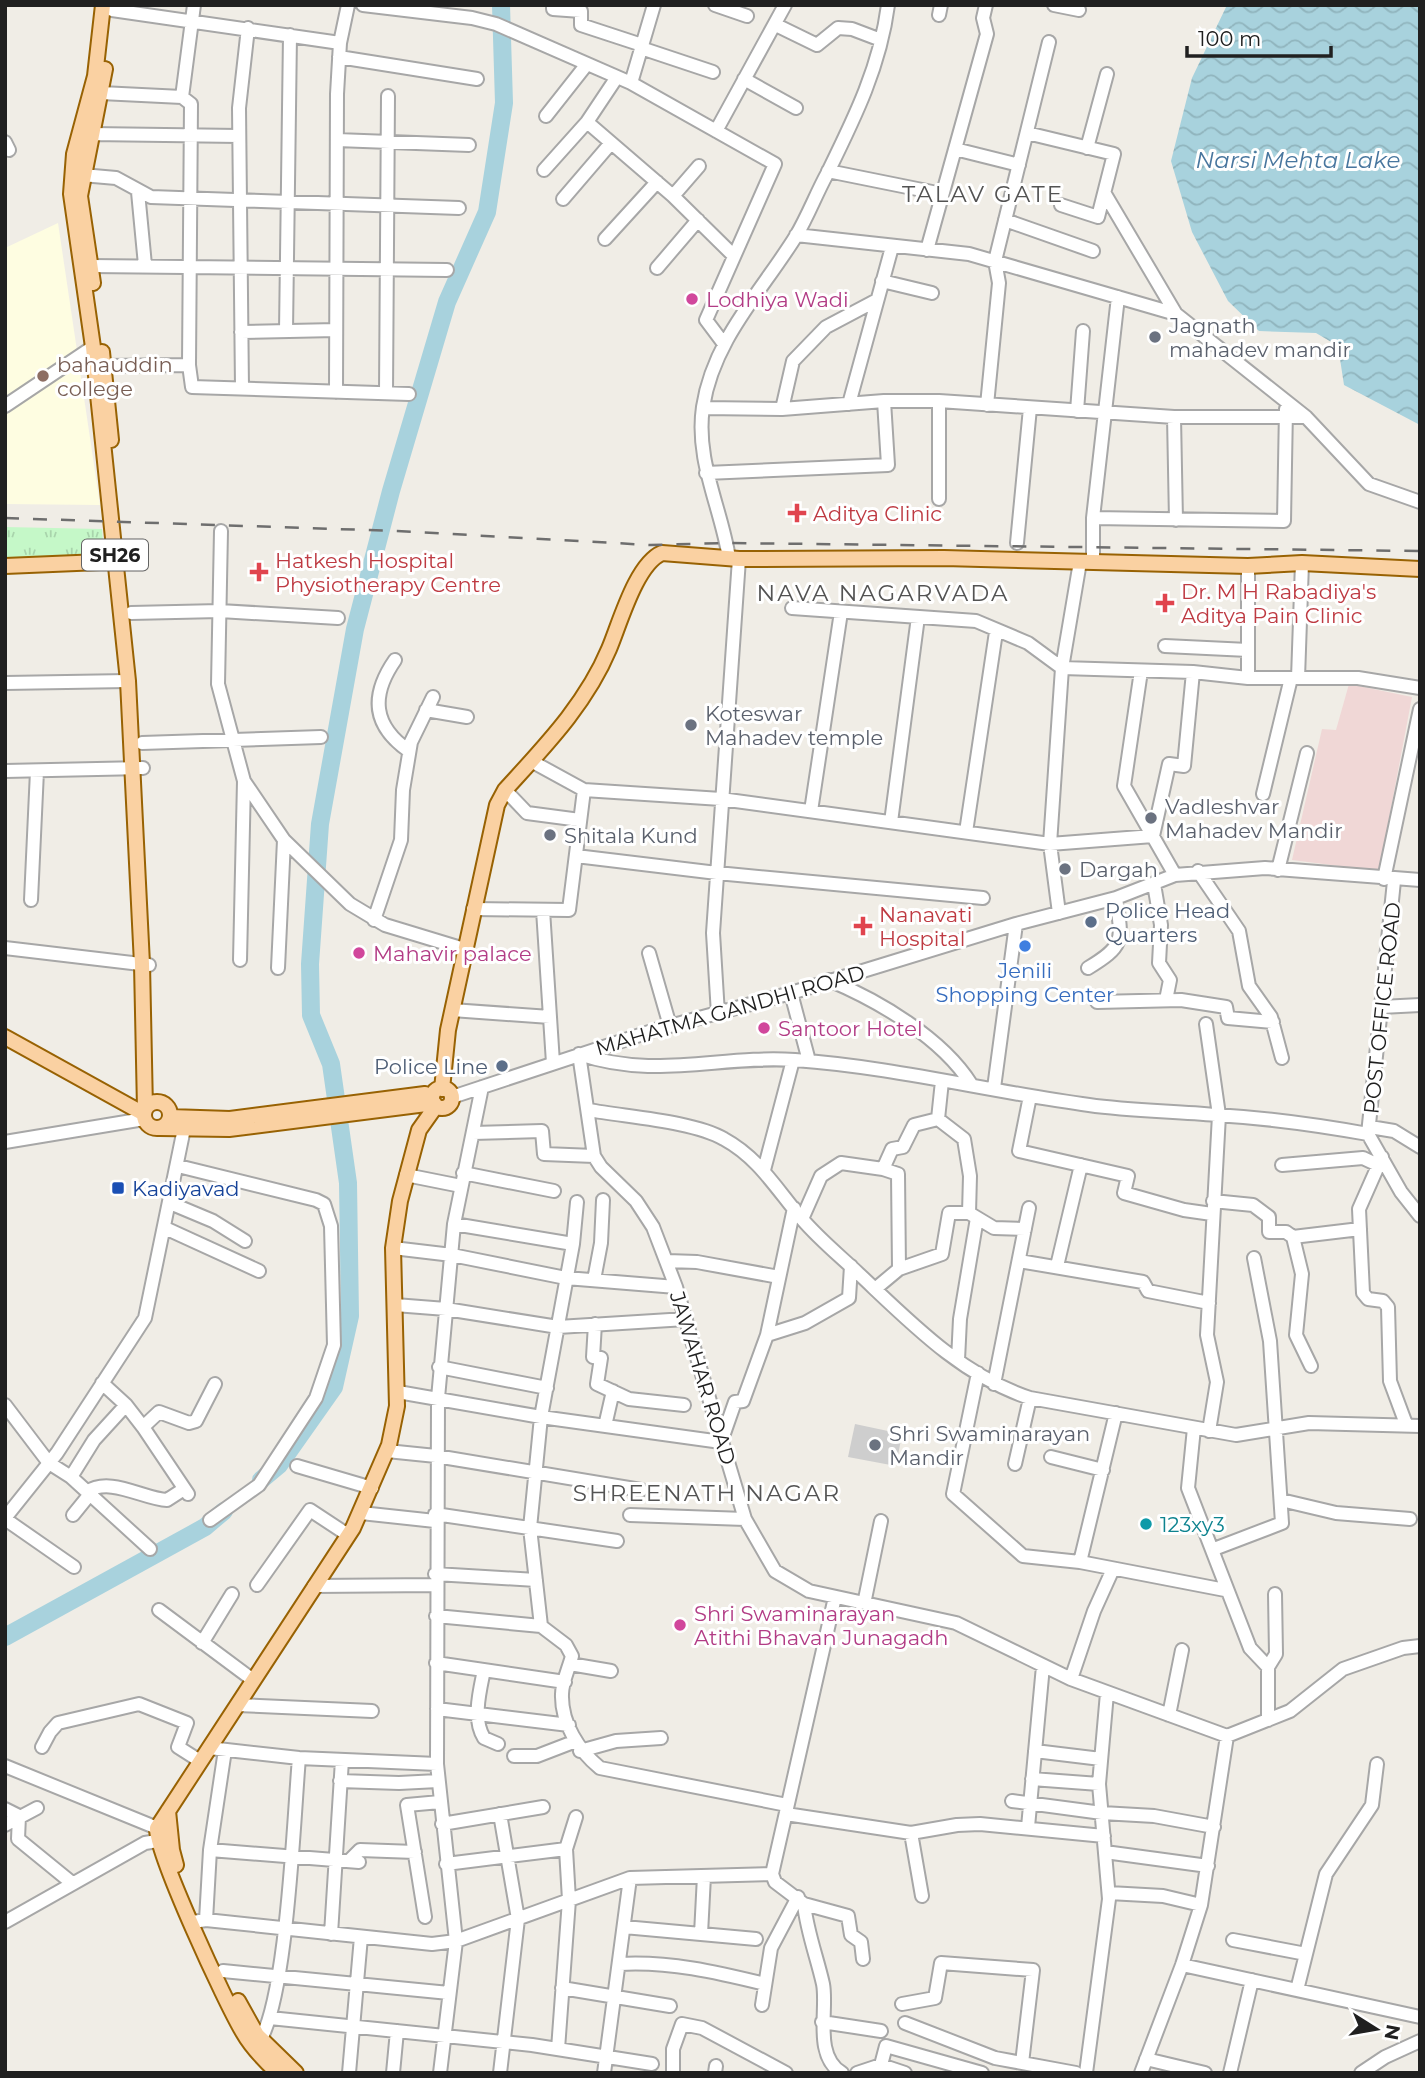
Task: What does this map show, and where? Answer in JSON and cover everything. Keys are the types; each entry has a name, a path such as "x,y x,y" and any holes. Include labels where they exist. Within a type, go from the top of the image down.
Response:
{"main road":[{"name":"SH26","path":"116,8 101,93 85,137 74,154 71,194 121,562 131,613 142,743 139,768"},
{"name":"SH26","path":"116,8 95,76 85,137 80,196 104,366 128,681 139,768 146,965 147,1111"},
{"path":"296,2073 260,2055 164,1835 168,1811 348,1535 387,1451 398,1392 393,1248 419,1130 439,1098 464,949 497,805 505,790 594,684 640,576 654,557 662,553 734,558 1248,566 1302,564 1420,569"},
{"path":"5,566 121,562"},
{"path":"5,1037 147,1111 167,1107 165,1122 151,1127 147,1111"},
{"name":"MAHATMA GANDHI ROAD","path":"165,1122 230,1124 439,1098"},
{"path":"200,1921 236,2019 260,2055 278,2073"}],"street":[{"path":"181,97 194,5"},
{"path":"336,392 339,57 348,5"},
{"path":"363,5 489,22 631,83 775,164 706,320 724,344"},
{"path":"553,5 553,9 581,11 581,25 713,72"},
{"path":"631,83 654,5"},
{"path":"715,5 747,16"},
{"path":"716,131 785,5"},
{"path":"718,1014 713,933 734,558 706,473 703,408 724,344 796,235 859,111 881,40 888,5"},
{"path":"927,250 987,34 983,18 986,5"},
{"path":"1054,5 1079,9"},
{"path":"116,8 340,43"},
{"path":"776,24 817,45 838,28 852,29 881,40"},
{"path":"242,388 239,136 248,28"},
{"path":"286,331 290,35"},
{"path":"987,405 999,283 995,261 1049,42"},
{"path":"339,57 477,79"},
{"path":"546,116 587,64"},
{"path":"1087,148 1107,74"},
{"path":"544,170 587,122 617,77"},
{"path":"744,79 796,108"},
{"path":"101,93 181,97 191,104 189,365 192,387 410,394"},
{"path":"386,393 388,96"},
{"path":"587,122 673,196 734,256"},
{"path":"1027,133 1114,154 1098,217 1061,205"},
{"path":"85,137 239,136"},
{"path":"337,140 469,145"},
{"path":"563,199 611,143"},
{"path":"955,149 1019,165"},
{"path":"673,196 699,166"},
{"path":"828,171 942,194"},
{"path":"82,175 116,178 151,197 459,208"},
{"path":"605,239 657,182"},
{"path":"138,192 145,265"},
{"path":"1105,194 1176,314 1306,417 1369,484 1420,502"},
{"path":"657,268 698,220"},
{"path":"1005,220 1093,251"},
{"path":"796,235 969,254 1176,314"},
{"path":"849,404 892,247"},
{"path":"91,266 336,266 447,270"},
{"path":"882,281 932,293"},
{"path":"1059,913 1050,844 1062,668 1093,518 1118,297"},
{"path":"782,409 793,361 825,327 877,300"},
{"path":"241,332 336,330"},
{"path":"1077,411 1083,331"},
{"path":"5,405 93,347"},
{"path":"104,366 189,365"},
{"path":"703,408 782,409 884,401 939,401 1174,417 1306,417"},
{"path":"706,473 888,465 884,401"},
{"path":"939,401 939,499"},
{"path":"1093,518 1284,522 1286,401"},
{"path":"1017,543 1030,408"},
{"path":"1174,417 1176,520"},
{"path":"221,531 218,684 244,780 240,960"},
{"path":"1263,794 1294,678 1302,564"},
{"path":"1248,566 1248,678"},
{"path":"792,608 976,621 996,632 1028,643 1062,668 1248,678 1358,678 1420,688"},
{"path":"131,613 220,611 338,618"},
{"path":"811,811 841,612"},
{"path":"891,822 918,617"},
{"path":"966,832 996,632"},
{"path":"1165,646 1248,650"},
{"path":"395,660 382,686 378,710 391,737 409,751"},
{"path":"1141,671 1124,786 1175,875"},
{"path":"1153,836 1169,764 1184,766 1193,673"},
{"path":"5,683 128,681"},
{"path":"385,924 401,839 409,751 433,697"},
{"name":"POST OFFICE ROAD","path":"1369,1131 1381,1007 1389,880 1420,709"},
{"path":"426,710 467,717"},
{"path":"142,743 321,737"},
{"path":"1278,870 1307,753"},
{"path":"531,761 584,790 721,799 1050,844 1153,836"},
{"path":"5,771 139,768"},
{"path":"31,900 37,771"},
{"path":"244,780 284,840 350,904 385,924 464,949"},
{"path":"505,790 527,813 580,820"},
{"path":"473,909 569,910 584,790"},
{"path":"278,968 284,840"},
{"path":"576,856 717,873 983,898"},
{"name":"MAHATMA GANDHI ROAD","path":"439,1098 482,1087 670,1026 791,993 1016,924 1116,898 1175,875 1198,871 1278,870 1389,880 1420,880"},
{"path":"1198,871 1240,931 1249,986 1273,1023 1282,1058"},
{"path":"1154,884 1161,925 1159,963 1170,980 1166,1000"},
{"path":"1088,968 1115,952 1121,933 1116,898"},
{"path":"543,910 553,1063"},
{"path":"995,1088 1016,924"},
{"path":"5,948 146,965"},
{"path":"649,953 670,1026"},
{"path":"828,980 880,1004 957,1062 971,1084"},
{"path":"791,993 808,1061"},
{"path":"1097,1002 1166,1000 1226,1007 1228,1018 1273,1023"},
{"path":"1381,1007 1420,1005"},
{"path":"452,1010 550,1017"},
{"path":"1206,1024 1219,1115 1207,1335 1217,1382 1209,1431"},
{"path":"472,1133 542,1131 544,1154 594,1156 579,1054 609,1064 661,1067 808,1061 971,1084 1090,1105 1369,1131 1394,1131 1420,1147"},
{"path":"764,1170 793,1060"},
{"path":"938,1119 942,1081"},
{"path":"440,2073 456,1941 437,1764 435,1518 439,1367 454,1224 482,1087"},
{"path":"1030,1096 1019,1151 1128,1176 1124,1194 1184,1210 1253,1205 1269,1217 1269,1232 1286,1232 1293,1237 1302,1274 1296,1335 1311,1366"},
{"path":"589,1110 713,1133 741,1150 764,1170 798,1214 929,1340 994,1384 1030,1398 1236,1435 1310,1423 1420,1426"},
{"path":"5,1142 147,1111"},
{"path":"883,1169 892,1149 903,1147 914,1125 938,1119"},
{"path":"938,1119 964,1139 970,1176 973,1216 960,1319 958,1360"},
{"path":"74,1567 5,1519 49,1463 145,1318 185,1124"},
{"path":"1369,1131 1380,1161 1420,1216"},
{"name":"JAWAHAR ROAD","path":"594,1156 601,1167 646,1214 667,1261 745,1519 775,1571 795,1585 835,1597 956,1623 1071,1679 1227,1736"},
{"path":"1282,1165 1363,1158 1380,1161"},
{"path":"1380,1161 1359,1209 1363,1293 1368,1298 1383,1301 1388,1307 1390,1381 1406,1424"},
{"path":"398,1392 541,1417 721,1442 735,1402 743,1401 766,1335 779,1277 798,1214 821,1176 841,1163 898,1174 899,1269"},
{"path":"1057,1266 1081,1165"},
{"path":"178,1166 317,1200 324,1204 329,1214 332,1238 334,1345 316,1398 259,1485 210,1520"},
{"path":"407,1175 554,1191"},
{"path":"594,1280 601,1243 603,1200"},
{"path":"541,1626 530,1528 541,1417 573,1244 577,1202"},
{"path":"170,1203 213,1221 245,1241"},
{"path":"994,1384 1029,1208"},
{"path":"875,1289 899,1269 942,1254 949,1213 973,1216 995,1228 1025,1229"},
{"path":"454,1224 573,1244"},
{"path":"165,1228 259,1271"},
{"path":"1293,1237 1360,1228"},
{"path":"393,1248 452,1255 566,1278 676,1287"},
{"path":"1214,1549 1282,1523 1278,1427 1270,1341 1254,1258"},
{"path":"667,1261 697,1262 779,1277"},
{"path":"1019,1261 1143,1282 1148,1291 1209,1303"},
{"path":"766,1335 805,1323 849,1298 852,1266"},
{"path":"396,1305 446,1309 558,1326 685,1319"},
{"path":"595,1324 593,1357 601,1358 597,1384 629,1399 684,1405"},
{"path":"439,1367 547,1388"},
{"path":"978,1373 953,1494 1023,1556 1080,1562 1225,1590"},
{"path":"73,1516 93,1488 107,1487 167,1500 186,1492 144,1427 126,1405 102,1383"},
{"path":"144,1427 159,1412 190,1423 197,1421 215,1384"},
{"path":"605,1426 613,1391"},
{"path":"1016,1464 1030,1398"},
{"path":"5,1405 49,1463 71,1477 149,1549"},
{"path":"71,1477 94,1440 126,1405"},
{"path":"1080,1562 1116,1413"},
{"path":"1194,1428 1188,1488 1214,1549 1225,1590 1250,1648 1268,1667"},
{"path":"387,1451 436,1456 535,1475 640,1490"},
{"path":"1051,1457 1102,1470"},
{"path":"297,1466 372,1488"},
{"path":"1281,1500 1336,1513 1410,1519"},
{"path":"257,1585 310,1510 348,1535"},
{"path":"360,1513 530,1528 617,1541"},
{"path":"630,1515 745,1519"},
{"path":"864,1604 881,1521"},
{"path":"1071,1679 1091,1618 1113,1569"},
{"path":"314,1586 436,1580 536,1580"},
{"path":"202,1643 232,1594"},
{"path":"1268,1720 1268,1667 1276,1654 1275,1594"},
{"path":"835,1597 772,1874 775,1882 801,1900 848,1916 851,1935 861,1942 863,1959"},
{"path":"159,1610 253,1680"},
{"path":"436,1616 541,1626 566,1645 572,1656 562,1695 569,1725 578,1746 600,1768 786,1810 911,1833 957,1825 1028,1827 1104,1836"},
{"path":"1142,2073 1201,1905 1227,1736 1290,1711 1343,1669 1403,1647 1420,1646"},
{"path":"1169,1715 1182,1650"},
{"path":"436,1663 565,1682"},
{"path":"570,1664 611,1671"},
{"path":"1028,1827 1043,1667"},
{"path":"484,1670 479,1714 481,1733 498,1744"},
{"path":"1086,2073 1109,1893 1098,1784 1107,1693"},
{"path":"42,1747 50,1731 58,1724 139,1704 187,1723 178,1747 200,1761"},
{"path":"237,1705 372,1712"},
{"path":"437,1709 569,1725"},
{"path":"514,1755 537,1756 578,1746 661,1738"},
{"path":"209,1748 299,1758 437,1764"},
{"path":"225,1750 200,1921 432,1944 456,1941 630,1878 772,1874"},
{"path":"1035,1751 1101,1759"},
{"path":"260,2055 278,1975 299,1758"},
{"path":"331,1934 342,1760"},
{"path":"1297,1990 1326,1874 1371,1805 1377,1764"},
{"path":"5,1766 164,1835"},
{"path":"1032,1779 1098,1784"},
{"path":"340,1781 438,1781"},
{"path":"1012,1801 1102,1813 1154,1816 1214,1827"},
{"path":"425,1917 407,1805 440,1802"},
{"path":"442,1824 543,1807"},
{"path":"5,1825 37,1808"},
{"path":"5,1809 19,1816"},
{"path":"500,1814 517,1919 500,2073"},
{"path":"19,1816 18,1839 72,1883"},
{"path":"558,2049 569,1900 566,1849 576,1817"},
{"path":"911,1833 922,1896"},
{"path":"5,1922 145,1843 164,1835"},
{"path":"446,1864 566,1849"},
{"path":"210,1850 354,1862 360,1850 415,1852"},
{"path":"1105,1852 1208,1866"},
{"path":"701,1934 704,1876"},
{"path":"604,2073 630,1878"},
{"path":"1109,1893 1163,1896 1201,1905"},
{"path":"762,2005 771,1948 801,1900"},
{"path":"801,1900 824,1989 822,2034 837,2070 842,2073"},
{"path":"624,1927 756,1939"},
{"path":"349,2073 361,1937"},
{"path":"1233,1940 1306,1954"},
{"path":"618,1964 653,1962 713,1971 765,1984"},
{"path":"902,2004 935,1998 941,1963 1034,1970 1022,2063"},
{"path":"1182,1965 1420,2017"},
{"path":"223,1971 449,1993"},
{"path":"1230,2073 1252,1980"},
{"path":"562,1988 670,2006"},
{"path":"270,2018 558,2049 606,2057 633,2067 652,2064"},
{"path":"822,2021 881,2031"},
{"path":"905,2023 995,2058 1076,2073"},
{"path":"673,2073 673,2049 682,2024 702,2028 786,2073"},
{"path":"393,2073 397,2031"},
{"path":"1362,2073 1420,2041"},
{"path":"881,2065 886,2046 982,2073"},
{"path":"1146,2059 1205,2073"},
{"path":"857,2073 881,2065 905,2073"}],"shaded area":[{"name":"bahauddin college","path":"58,223 100,505 5,504 5,248"},
{"path":"1349,684 1412,697 1379,871 1292,860 1322,729 1336,730"},
{"name":"Shri Swaminarayan Mandir","path":"855,1424 902,1434 896,1466 848,1457"}],"green space":[{"path":"5,527 102,529 104,556 5,559"}],"water":[{"name":"Narsi Mehta Lake","path":"1227,5 1420,5 1420,425 1344,385 1338,346 1316,333 1259,331 1228,301 1192,232 1171,161 1192,78"}],"waterway":[{"path":"261,1480 279,1465 334,1387 350,1316 348,1183 331,1064 311,1015 310,964 320,824 355,629 391,491 447,302 487,212 504,103 501,5"},
{"path":"5,1637 205,1527 224,1511"}],"railway":[{"path":"5,518 397,531 650,545 727,543 1420,551"}],"place":[{"name":"Lodhiya Wadi","path":"692,299"},
{"name":"Jagnath mahadev mandir","path":"1155,337"},
{"name":"bahauddin college","path":"43,376"},
{"name":"Aditya Clinic","path":"797,513"},
{"name":"Hatkesh Hospital Physiotherapy Centre","path":"259,572"},
{"name":"Dr. M H Rabadiya's Aditya Pain Clinic","path":"1165,603"},
{"name":"Koteswar Mahadev temple","path":"691,725"},
{"name":"Vadleshvar Mahadev Mandir","path":"1151,818"},
{"name":"Shitala Kund","path":"550,835"},
{"name":"Dargah","path":"1065,869"},
{"name":"Police Head Quarters","path":"1091,922"},
{"name":"Nanavati Hospital","path":"863,926"},
{"name":"Jenili Shopping Center","path":"1025,946"},
{"name":"Mahavir palace","path":"359,953"},
{"name":"Santoor Hotel","path":"764,1028"},
{"name":"Police Line","path":"502,1066"},
{"name":"Kadiyavad","path":"118,1188"},
{"name":"Shri Swaminarayan Mandir","path":"875,1445"},
{"name":"123xy3","path":"1146,1524"},
{"name":"Shri Swaminarayan Atithi Bhavan Junagadh","path":"680,1625"}],"district":[{"name":"TALAV GATE","path":"983,194"},
{"name":"NAVA NAGARVADA","path":"883,593"},
{"name":"SHREENATH NAGAR","path":"707,1493"}]}
